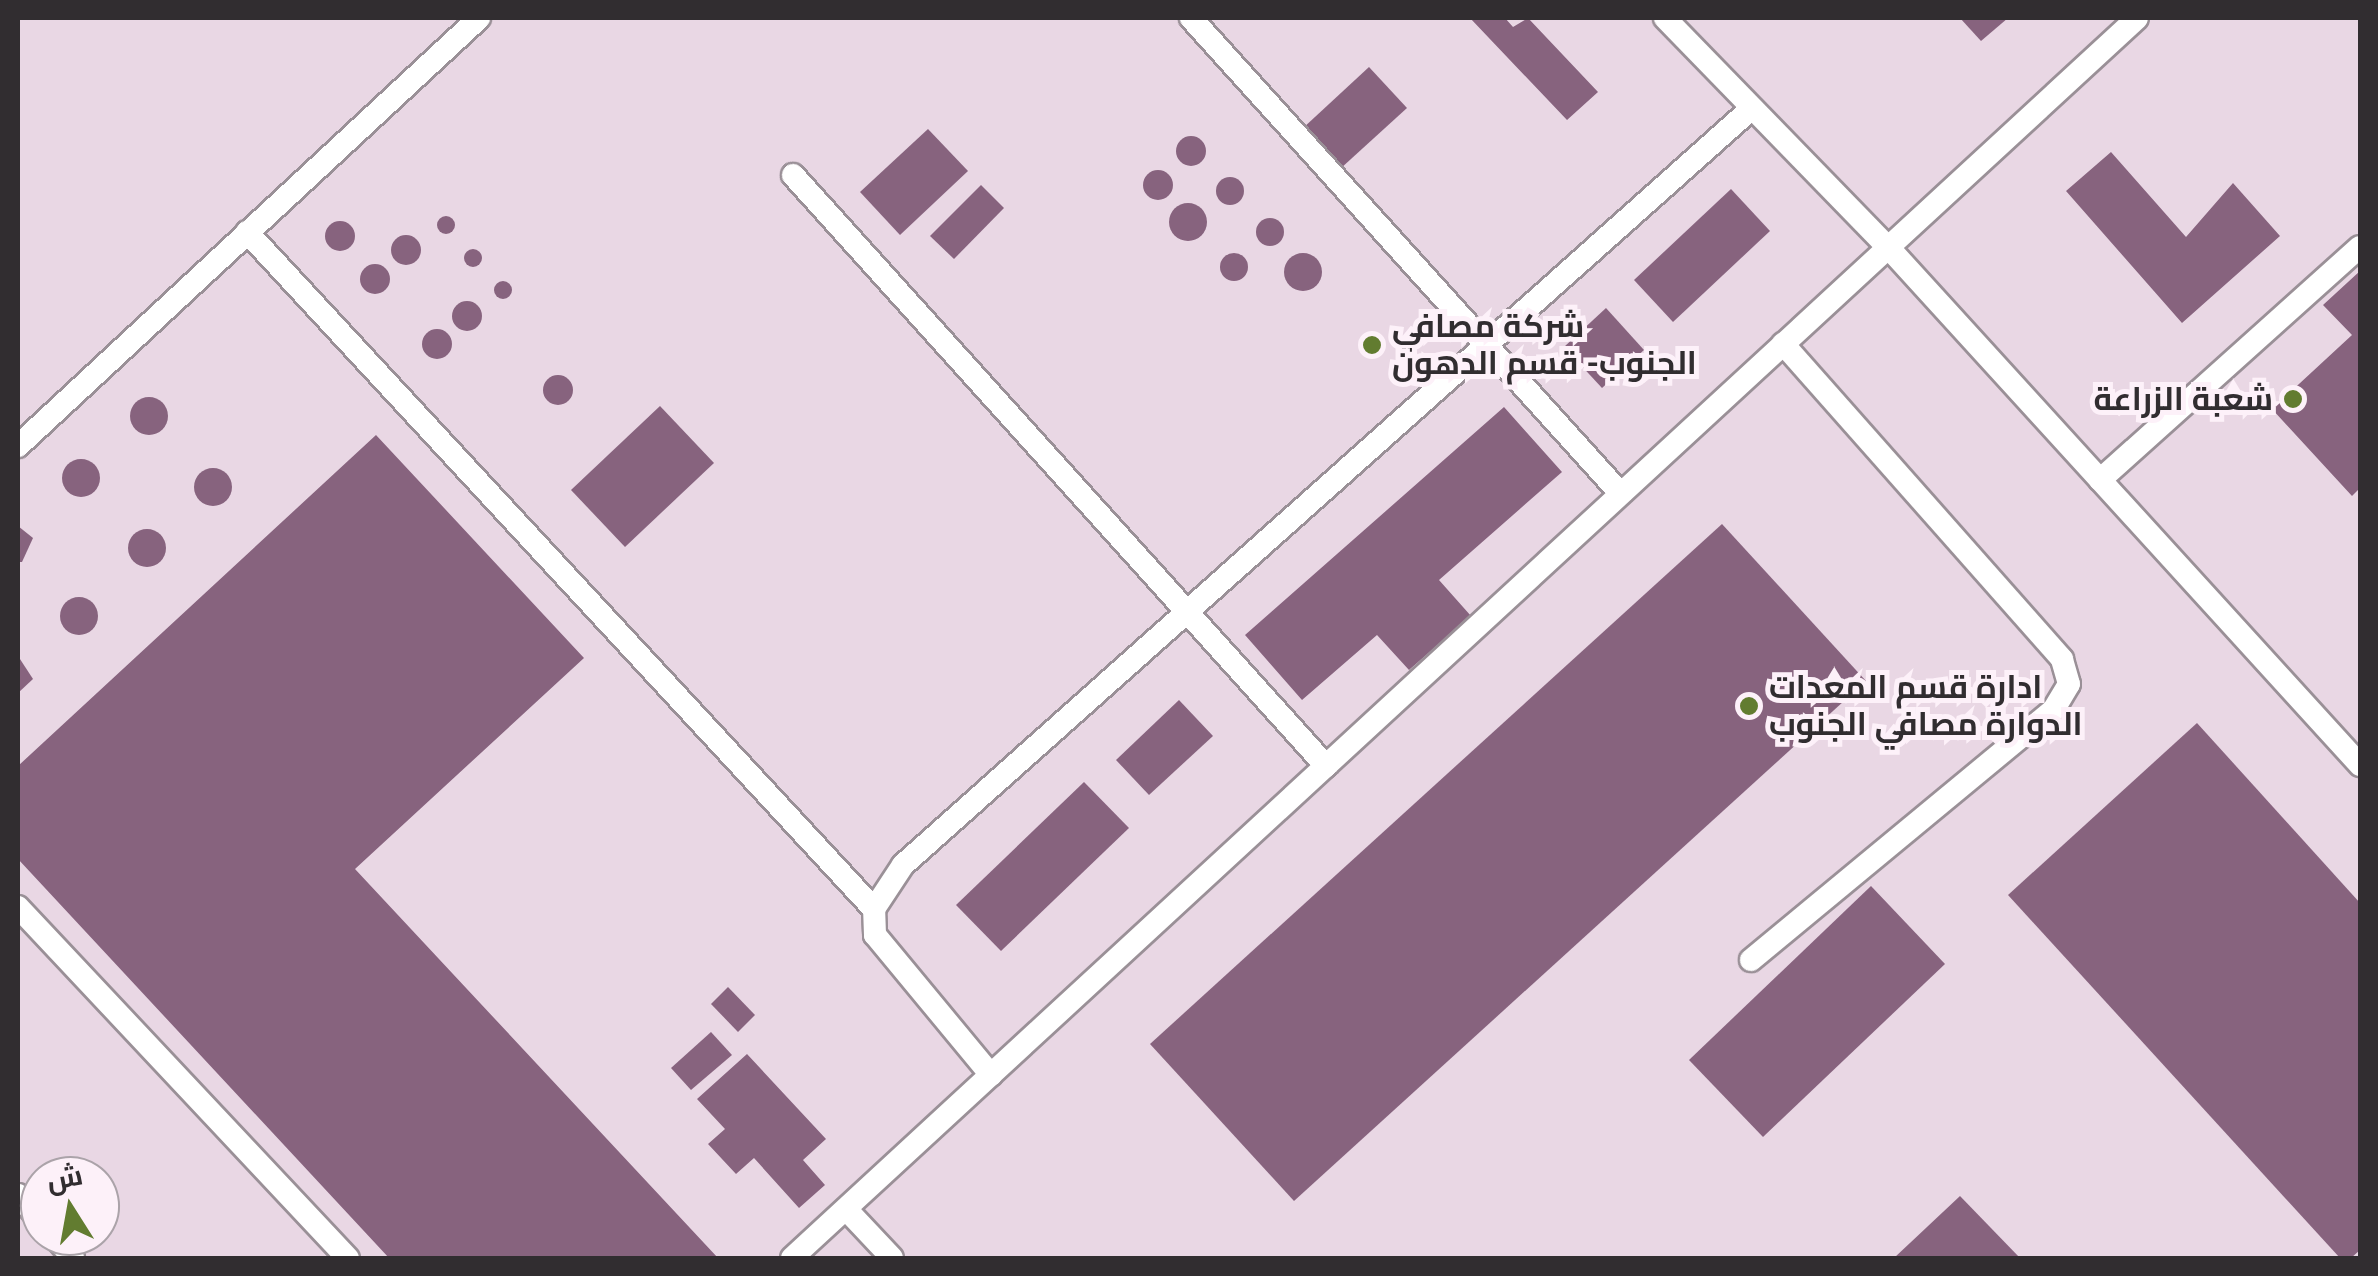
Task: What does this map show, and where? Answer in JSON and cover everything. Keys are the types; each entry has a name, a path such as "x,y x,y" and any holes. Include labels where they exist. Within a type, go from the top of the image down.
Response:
{"lane":[{"path":"18,446 479,18"},
{"path":"1191,18 1621,494"},
{"path":"1665,18 1888,247 2360,765"},
{"path":"792,1258 2136,18"},
{"path":"991,1075 875,935 874,909 903,865 1751,109"},
{"path":"793,175 1326,766"},
{"path":"246,232 874,909"},
{"path":"2100,480 2360,248"},
{"path":"1752,960 2054,709 2068,684 2062,659 1783,344"},
{"path":"18,906 348,1258"},
{"path":"846,1209 892,1258"}],"shaded area":[{"path":"18,18 2360,18 2360,1258 18,1258"}],"building":[{"path":"1470,18 1505,18 1513,27 1528,18 1598,92 1567,120"},
{"path":"1960,18 2008,18 1981,41"},
{"path":"1369,67 1407,108 1340,169 1302,129"},
{"path":"928,129 968,171 900,235 860,192"},
{"path":"1191,136 1205,145 1206,151 1197,165 1191,166 1177,157 1176,151 1185,137"},
{"path":"2111,152 2186,237 2233,183 2280,236 2182,323 2066,191"},
{"path":"1158,170 1172,179 1173,185 1164,199 1158,200 1144,191 1143,185 1152,171"},
{"path":"1230,177 1240,181 1244,191 1240,201 1230,205 1220,201 1216,191 1220,181"},
{"path":"981,185 1004,208 954,259 930,236"},
{"path":"1731,189 1770,231 1673,322 1634,280"},
{"path":"1188,203 1202,208 1207,222 1202,236 1188,241 1174,236 1169,222 1174,208"},
{"path":"446,216 453,218 453,232 446,234 439,232 437,225 439,218"},
{"path":"1270,218 1280,222 1284,232 1280,242 1270,246 1260,242 1256,232 1260,222"},
{"path":"340,221 351,225 355,236 351,247 340,251 329,247 325,236 329,225"},
{"path":"406,235 417,239 421,250 417,261 406,265 395,261 391,250 395,239"},
{"path":"473,249 482,258 473,267 464,258"},
{"path":"1234,253 1244,257 1248,267 1244,277 1234,281 1224,277 1220,267 1224,257"},
{"path":"1303,253 1317,258 1322,272 1317,286 1303,291 1289,286 1284,272 1289,258"},
{"path":"375,264 386,268 390,279 386,290 375,294 364,290 360,279 364,268"},
{"path":"2360,271 2360,488 2352,496 2272,409 2352,335 2323,305"},
{"path":"503,281 512,290 503,299 494,290"},
{"path":"467,301 478,305 482,316 478,327 467,331 456,327 452,316 456,305"},
{"path":"1606,308 1644,350 1602,388 1564,347"},
{"path":"437,329 448,333 452,344 448,355 437,359 426,355 422,344 426,333"},
{"path":"558,375 569,379 573,390 569,401 558,405 547,401 543,390 547,379"},
{"path":"149,397 162,403 168,416 162,429 149,435 136,429 130,416 136,403"},
{"path":"660,406 714,463 625,547 571,490"},
{"path":"1504,407 1562,472 1439,580 1471,616 1409,670 1377,635 1302,700 1245,635"},
{"path":"376,435 584,658 355,869 718,1258 389,1258 18,859 18,766"},
{"path":"81,459 94,465 100,478 94,491 81,497 68,491 62,478 68,465"},
{"path":"213,468 226,474 232,487 226,500 213,506 200,500 194,487 200,474"},
{"path":"1722,524 1866,681 1294,1201 1150,1044"},
{"path":"18,526 33,538 22,562 18,562"},
{"path":"147,529 160,535 166,548 160,561 147,567 134,561 128,548 134,535"},
{"path":"79,597 92,603 98,616 92,629 79,635 66,629 60,616 66,603"},
{"path":"18,656 33,679 18,693"},
{"path":"1179,700 1213,736 1149,795 1116,760"},
{"path":"2197,723 2360,903 2360,1250 2351,1258 2340,1258 2008,895"},
{"path":"1084,782 1129,828 1001,951 956,905"},
{"path":"1871,886 1945,964 1763,1137 1689,1060"},
{"path":"728,987 755,1015 738,1032 711,1004"},
{"path":"711,1032 732,1055 691,1090 671,1068"},
{"path":"747,1054 826,1139 803,1160 825,1185 799,1208 754,1158 736,1174 708,1144 725,1129 697,1099"},
{"path":"1960,1196 2020,1258 1894,1258"}],"place":[{"name":"شركة مصافي الجنوب- قسم الدهون","path":"1372,345"},
{"name":"شعبة الزراعة","path":"2293,399"},
{"name":"ادارة قسم المعدات الدوارة مصافي الجنوب","path":"1749,706"}]}
